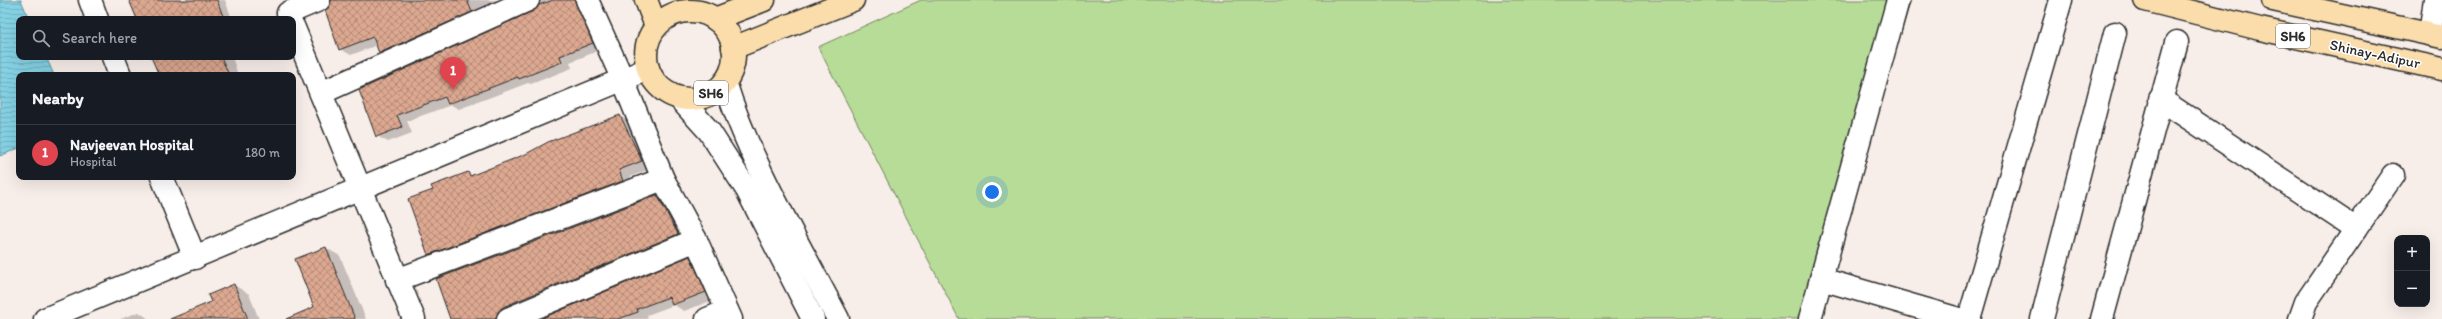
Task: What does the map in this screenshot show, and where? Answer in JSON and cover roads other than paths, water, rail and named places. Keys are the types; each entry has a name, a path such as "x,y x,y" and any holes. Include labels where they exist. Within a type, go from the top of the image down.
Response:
{"main road":[{"path":"646,0 656,26"},
{"name":"SH6","path":"700,10 727,31 734,48 733,66 725,82 713,93 697,99 680,98 666,93 655,82 648,69 645,54 648,39 656,26 668,16 682,11 700,10 764,0"},
{"path":"734,48 853,0"},
{"name":"Shinay-Adipur","path":"2145,0 2260,29 2442,69"},
{"name":"Shinay-Adipur","path":"2273,0 2436,36"}],"street":[{"path":"288,15 319,0"},
{"path":"322,93 528,0"},
{"path":"587,0 623,80 663,180 696,240 722,316"},
{"path":"1810,319 1898,0"},
{"path":"1969,319 2061,0"},
{"path":"2435,0 2436,36"},
{"path":"296,33 362,189 397,280 414,319"},
{"path":"2042,319 2115,33"},
{"path":"2102,319 2160,99 2177,42"},
{"path":"114,60 119,72"},
{"path":"45,319 362,189 648,69"},
{"path":"725,82 734,109 765,178 838,319"},
{"path":"680,98 709,131 747,190 813,319"},
{"path":"2160,99 2356,229"},
{"path":"2300,319 2306,302 2393,175"},
{"path":"163,180 194,258"},
{"path":"397,280 663,180"},
{"path":"508,319 696,240"},
{"path":"1821,279 1959,319"}],"water":[{"path":"0,0 21,0 28,16 16,16 16,60 47,60 53,72 16,72 16,149 0,156"}],"place":[{"name":"Navjeevan Hospital","path":"453,90"}]}
